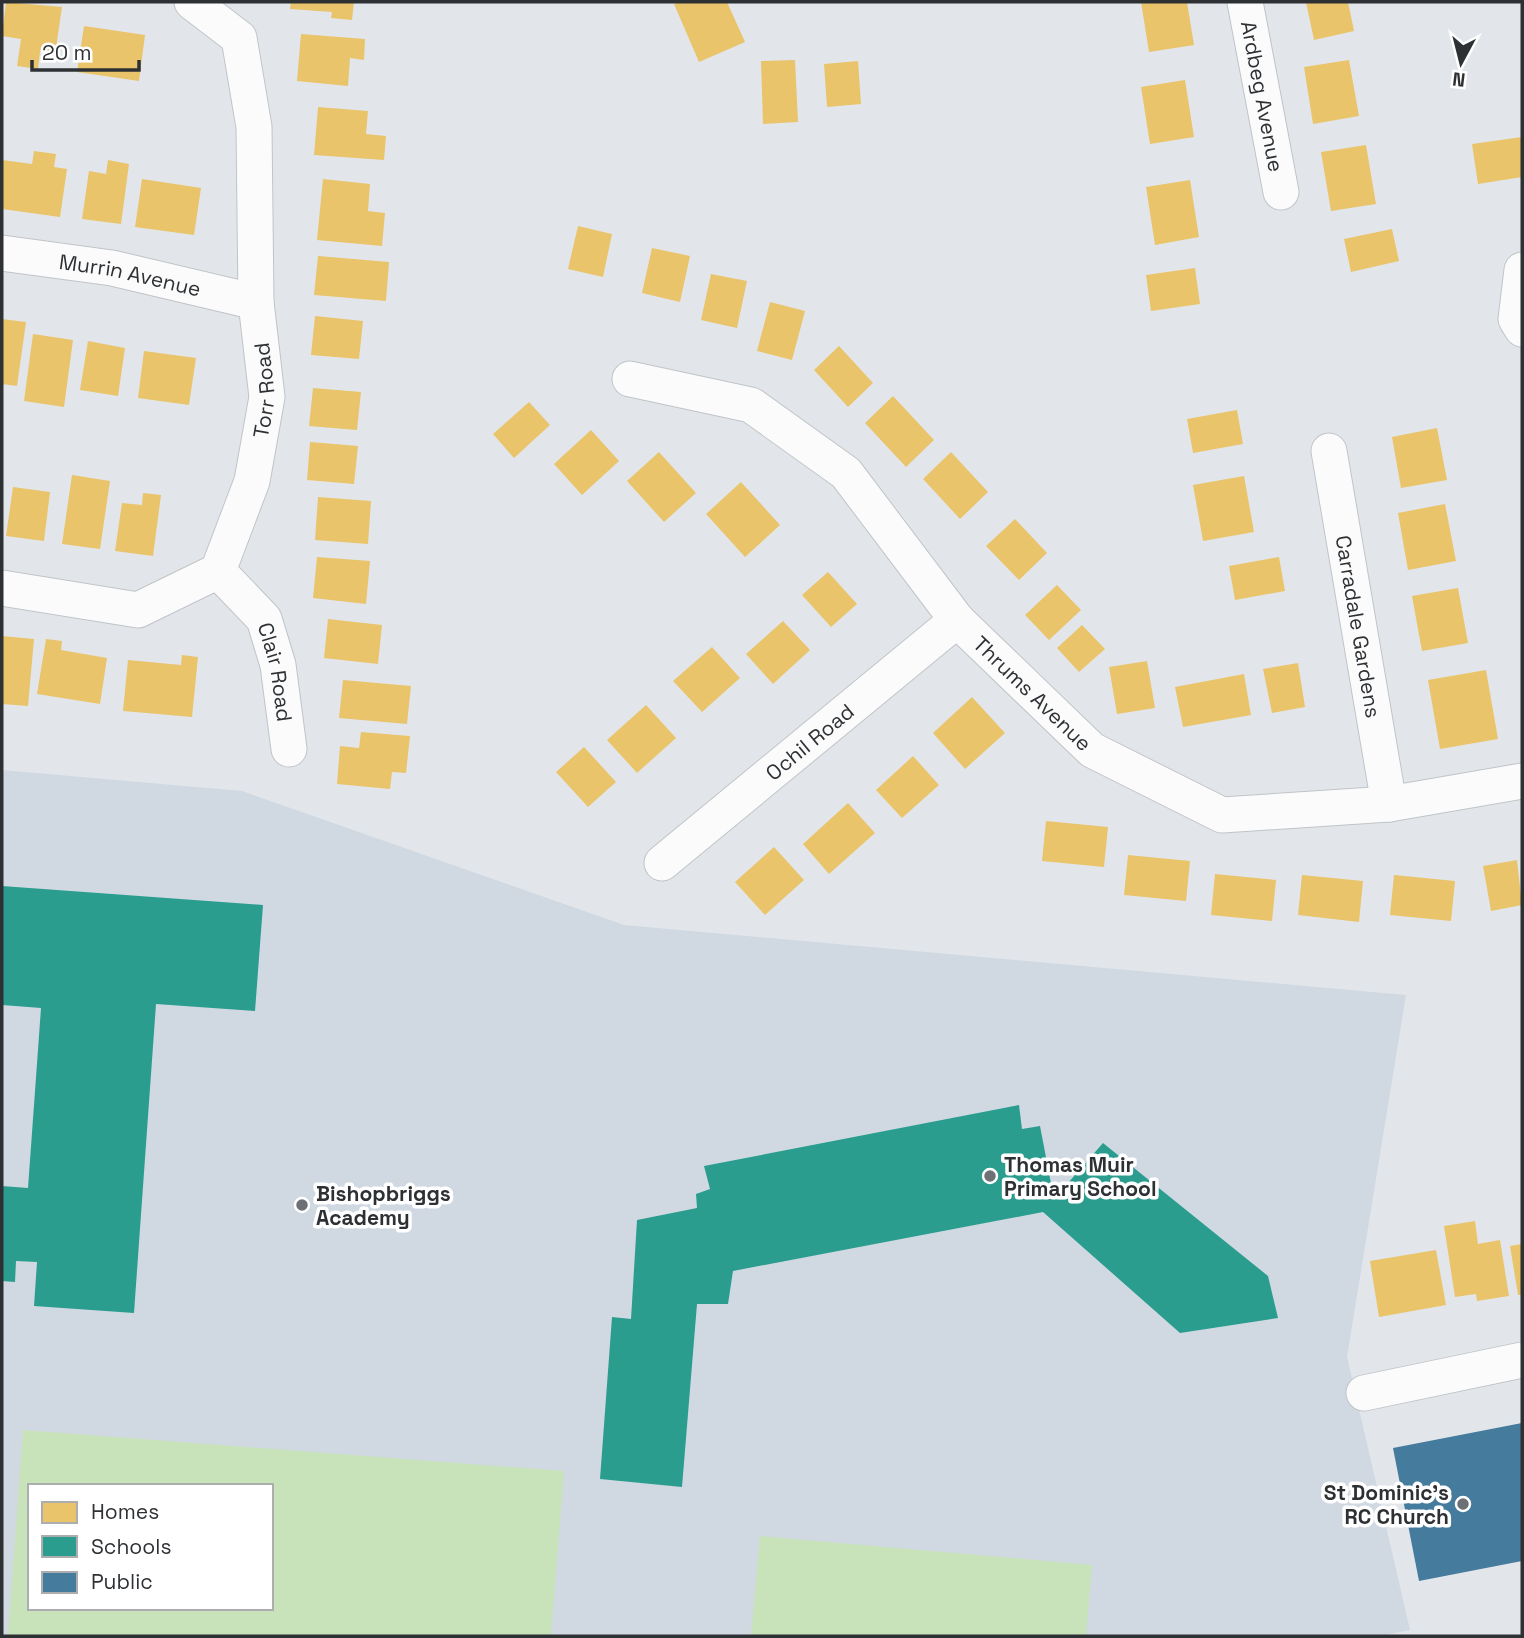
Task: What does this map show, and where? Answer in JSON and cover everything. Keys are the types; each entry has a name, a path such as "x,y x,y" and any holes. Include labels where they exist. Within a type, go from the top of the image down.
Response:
{"street":[{"name":"Torr Road","path":"192,2 239,38 254,127 256,302 267,397 252,481 218,571"},
{"name":"Ardbeg Avenue","path":"1245,2 1281,192"},
{"name":"Murrin Avenue","path":"2,253 112,268 256,302"},
{"path":"1522,270 1516,319 1522,329"},
{"name":"Thrums Avenue","path":"630,379 751,405 846,473 957,620 1092,750 1222,815 1389,804 1522,781"},
{"name":"Carradale Gardens","path":"1329,451 1389,804"},
{"path":"2,588 138,610 218,571"},
{"name":"Clair Road","path":"218,571 264,619 278,666 289,749"},
{"name":"Ochil Road","path":"662,863 957,620"},
{"path":"1364,1392 1522,1360"}],"shaded area":[{"path":"2,770 242,791 624,925 1406,995 1347,1357 1410,1630 1381,1636 2,1636"}],"green space":[{"path":"23,1430 564,1471 551,1636 8,1636"},
{"path":"760,1536 1092,1565 1086,1636 751,1636"}],"building: Homes":[{"path":"6,2 62,7 55,55 40,52 38,69 17,66 21,39 2,36"},
{"path":"291,2 354,2 352,20 331,18 332,12 290,9"},
{"path":"727,2 745,42 699,62 674,4"},
{"path":"1141,2 1187,2 1194,45 1149,52"},
{"path":"1306,2 1348,2 1354,31 1314,40"},
{"path":"84,26 145,35 139,81 77,72"},
{"path":"301,34 365,39 364,60 350,58 348,86 297,81"},
{"path":"795,60 798,122 763,124 761,61"},
{"path":"1349,60 1359,116 1313,124 1304,67"},
{"path":"858,61 861,104 827,107 824,64"},
{"path":"1185,80 1194,137 1150,144 1141,87"},
{"path":"318,107 368,111 366,134 386,136 384,160 314,155"},
{"path":"1522,137 1522,177 1478,184 1472,144"},
{"path":"1366,145 1376,204 1331,211 1321,152"},
{"path":"34,151 56,154 54,167 67,169 60,217 2,209 2,160 32,164"},
{"path":"108,160 129,164 121,224 82,219 89,171 106,174"},
{"path":"142,179 201,188 194,235 135,227"},
{"path":"323,179 370,184 368,211 385,213 382,246 317,240"},
{"path":"1190,180 1199,237 1155,245 1146,187"},
{"path":"578,226 612,234 603,277 568,269"},
{"path":"1392,229 1399,261 1351,272 1344,239"},
{"path":"652,248 690,256 680,302 642,293"},
{"path":"318,256 389,262 386,301 314,295"},
{"path":"1195,268 1200,304 1151,311 1146,275"},
{"path":"711,274 747,281 737,328 701,320"},
{"path":"770,302 805,311 792,360 757,351"},
{"path":"315,316 363,321 359,359 311,355"},
{"path":"2,319 26,322 17,386 2,384"},
{"path":"33,334 73,340 64,407 24,401"},
{"path":"88,341 125,348 118,396 80,390"},
{"path":"839,346 873,383 848,407 814,370"},
{"path":"144,351 196,358 189,405 138,398"},
{"path":"313,388 361,392 357,430 309,426"},
{"path":"893,396 934,440 906,467 865,423"},
{"path":"529,402 550,425 514,458 493,434"},
{"path":"1237,410 1243,444 1193,453 1187,419"},
{"path":"1437,428 1447,480 1401,488 1392,437"},
{"path":"591,430 619,461 582,495 554,464"},
{"path":"310,442 358,446 354,484 307,480"},
{"path":"659,452 696,493 664,522 627,481"},
{"path":"951,452 988,492 960,519 923,479"},
{"path":"72,475 110,481 100,549 62,544"},
{"path":"1244,476 1254,532 1203,541 1193,485"},
{"path":"741,482 780,525 745,557 706,514"},
{"path":"13,487 50,492 44,541 6,536"},
{"path":"143,493 161,495 153,556 115,551 122,503 142,505"},
{"path":"318,497 371,501 368,544 315,540"},
{"path":"1445,504 1456,561 1408,570 1398,513"},
{"path":"1015,519 1047,553 1019,580 986,546"},
{"path":"317,557 370,561 366,604 313,598"},
{"path":"1279,557 1285,591 1235,600 1229,566"},
{"path":"828,572 857,604 831,627 802,595"},
{"path":"1057,585 1081,610 1049,640 1025,615"},
{"path":"1458,588 1468,643 1422,651 1412,596"},
{"path":"328,619 382,625 378,664 324,658"},
{"path":"783,621 810,650 773,684 746,654"},
{"path":"1082,625 1105,649 1079,672 1057,648"},
{"path":"2,636 34,639 28,706 2,704"},
{"path":"46,639 62,641 61,650 107,658 100,704 37,694"},
{"path":"712,647 740,678 702,712 673,681"},
{"path":"182,655 198,657 192,717 123,711 128,660 181,665"},
{"path":"1147,661 1155,708 1117,714 1109,667"},
{"path":"1298,663 1305,707 1272,713 1263,669"},
{"path":"1486,670 1498,739 1440,749 1428,680"},
{"path":"1244,674 1251,715 1183,727 1175,687"},
{"path":"343,680 411,686 407,724 339,718"},
{"path":"972,697 1005,733 965,769 933,733"},
{"path":"646,705 676,738 637,773 607,740"},
{"path":"361,732 410,736 406,773 392,772 390,789 337,784 340,746 359,748"},
{"path":"584,747 616,782 588,807 556,772"},
{"path":"913,756 939,785 902,818 876,790"},
{"path":"848,803 875,833 829,874 803,844"},
{"path":"1046,821 1108,827 1104,867 1042,861"},
{"path":"774,847 804,880 765,915 735,882"},
{"path":"1128,855 1190,861 1186,901 1124,895"},
{"path":"1517,860 1522,905 1491,911 1483,866"},
{"path":"1215,874 1276,880 1272,921 1211,915"},
{"path":"1302,875 1363,881 1359,922 1298,915"},
{"path":"1394,875 1455,881 1451,921 1390,915"},
{"path":"1475,1221 1478,1244 1500,1240 1509,1296 1477,1301 1476,1294 1455,1297 1444,1226"},
{"path":"1522,1244 1522,1295 1518,1295 1510,1246"},
{"path":"1436,1250 1446,1305 1379,1317 1370,1261"}],"building: Schools":[{"path":"2,886 263,905 255,1011 156,1004 134,1313 34,1306 37,1262 16,1261 15,1282 2,1281 2,1186 28,1188 41,1008 2,1005"},
{"path":"1019,1105 1022,1129 1040,1126 1054,1199 1103,1143 1268,1276 1278,1318 1180,1333 1043,1212 733,1271 728,1304 697,1304 682,1487 600,1479 612,1317 631,1319 637,1220 697,1208 696,1194 710,1189 704,1166"}],"building: Public":[{"name":"St Dominic's RC Church","path":"1522,1423 1522,1561 1419,1581 1393,1448"}],"place":[{"name":"Thomas Muir Primary School","path":"990,1176"},
{"name":"Bishopbriggs Academy","path":"302,1205"},
{"name":"St Dominic's RC Church","path":"1463,1504"}]}
